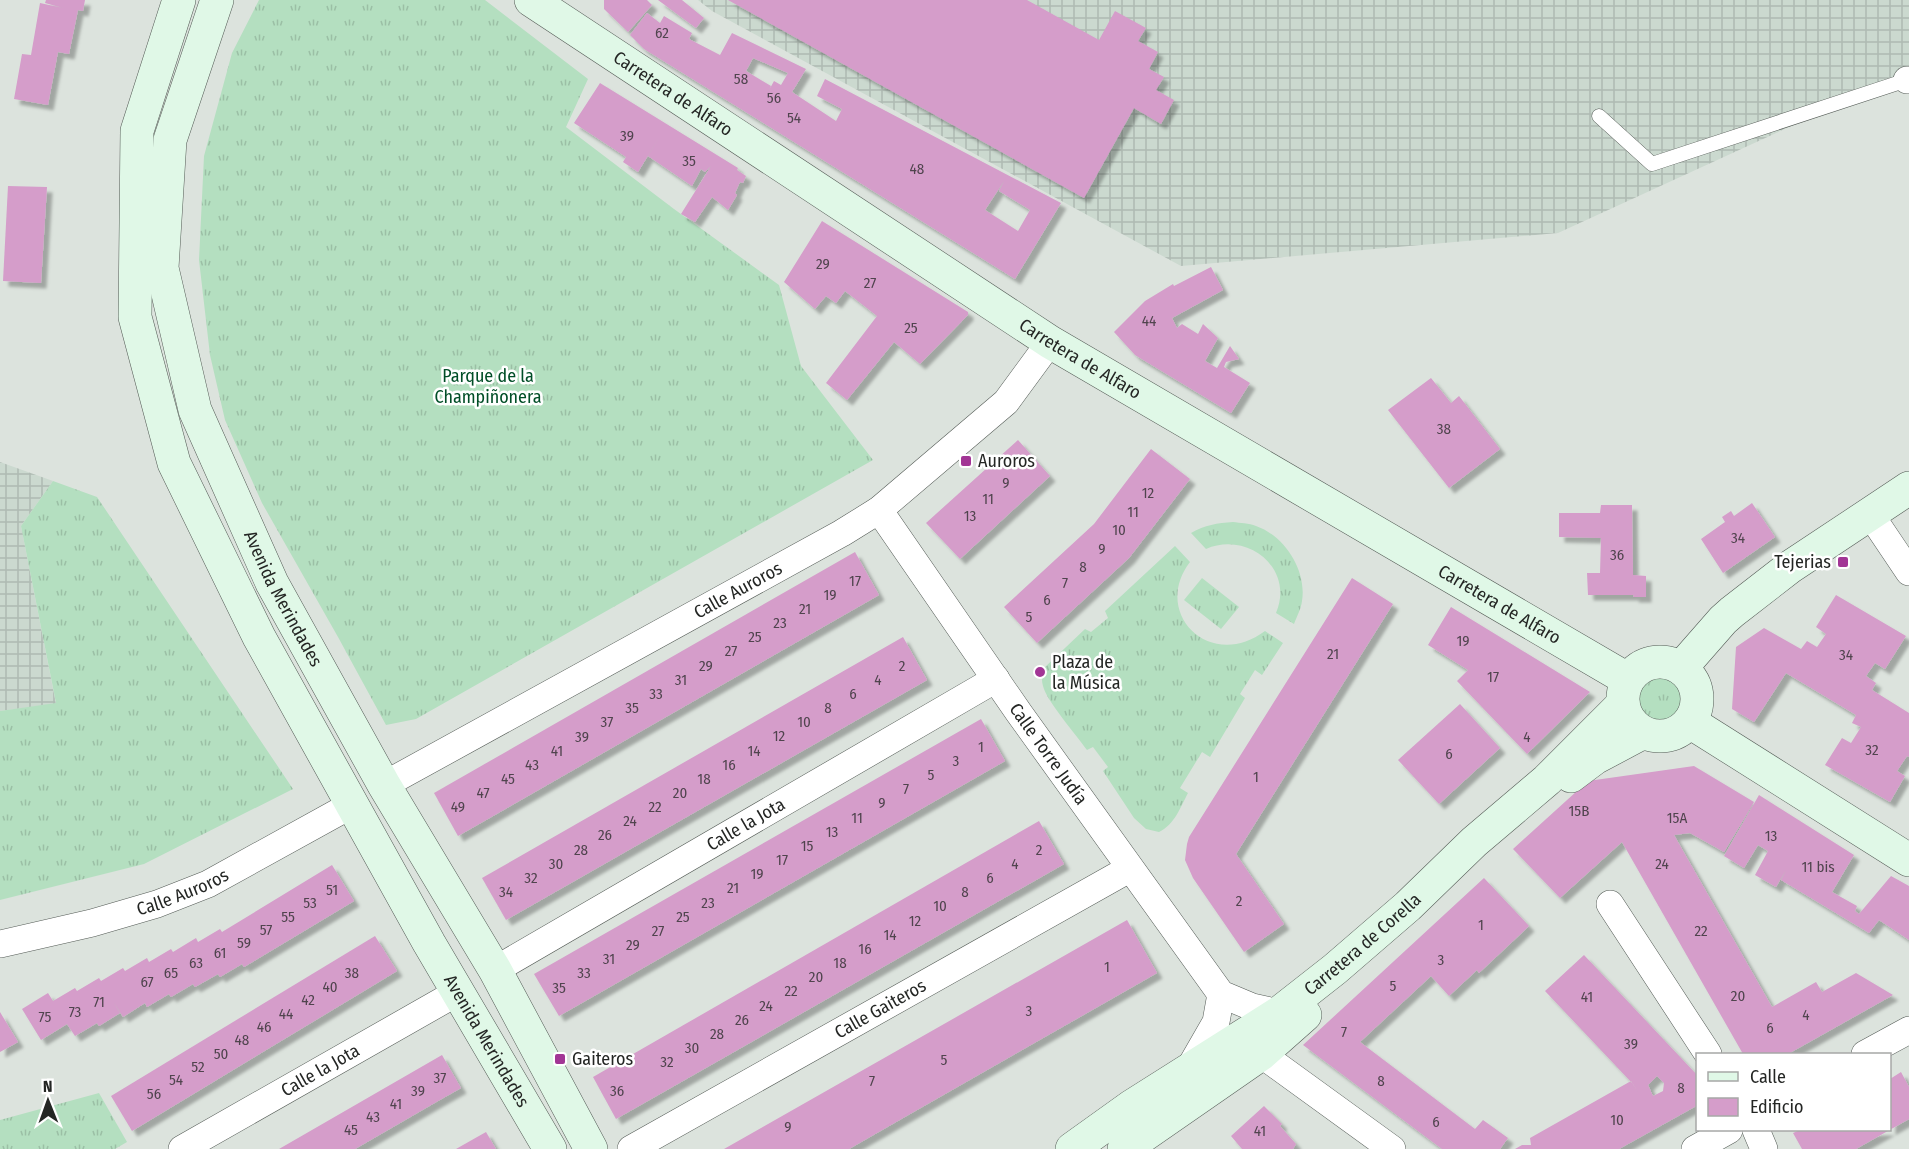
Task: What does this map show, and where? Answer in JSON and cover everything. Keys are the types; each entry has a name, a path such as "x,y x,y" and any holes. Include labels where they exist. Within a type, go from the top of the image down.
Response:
{"street":[{"name":"Avenida Merindades","path":"179,0 137,131 135,317 174,463 259,637 429,943 550,1149"},
{"name":"Avenida Merindades","path":"217,0 170,140 162,268 195,410 273,584 384,785 495,970 591,1149"},
{"name":"Carretera de Alfaro","path":"546,4 1050,342 1625,692"},
{"name":"Calle Auroros","path":"384,785 842,533 879,510 1006,402 1050,342"},
{"path":"1681,668 1723,620 1790,567 1909,488"},
{"name":"Calle Torre Judía","path":"879,510 1129,869 1221,994"},
{"path":"1870,514 1909,572"},
{"path":"1667,661 1681,668 1697,688 1698,706 1690,722 1672,735 1651,736 1642,733 1624,711 1625,692 1645,664 1667,661"},
{"name":"Calle la Jota","path":"495,970 996,679"},
{"name":"Carretera de Corella","path":"1072,1149 1132,1106 1279,1013 1335,969 1408,906 1474,842 1547,780 1625,692"},
{"path":"1690,722 1909,860"},
{"name":"Carretera de Corella","path":"1124,1149 1261,1054 1555,789 1595,758 1642,733"},
{"name":"Calle Auroros","path":"0,944 92,923 167,900 208,884 353,804"},
{"name":"Calle Gaiteros","path":"631,1149 1129,869"},
{"path":"1610,904 1707,1053"},
{"name":"Calle la Jota","path":"182,1149 458,992"},
{"path":"1187,1071 1216,1022 1221,994 1252,1007 1279,1013"},
{"path":"1867,1053 1909,1030"},
{"path":"1261,1054 1392,1149"},
{"path":"1695,1149 1727,1131"},
{"path":"1756,1131 1764,1149"}],"lane":[{"path":"1599,116 1652,164 1908,80"}],"shaded area":[{"path":"698,0 1909,0 1909,72 1558,233 1181,266 712,11"},
{"path":"0,462 53,481 21,526 56,704 0,711"}],"green space":[{"name":"Parque de la Champiñonera","path":"259,0 485,0 588,79 566,127 779,285 801,366 873,460 416,719 386,725 262,503 225,420 210,355 199,260 204,156 232,53"},
{"path":"53,481 97,497 293,789 144,864 0,900 0,711 56,703 21,526"},
{"path":"1233,522 1250,524 1267,531 1285,546 1292,556 1303,590 1294,624 1276,613 1280,597 1279,581 1273,568 1264,557 1251,549 1237,545 1222,545 1206,549 1191,533 1211,525"},
{"path":"1175,546 1190,562 1180,581 1178,600 1182,617 1192,631 1207,641 1225,645 1244,642 1265,631 1283,643 1262,675 1255,670 1240,694 1245,698 1210,757 1202,752 1180,788 1188,793 1176,815 1165,829 1159,832 1146,829 1134,818 1103,771 1108,767 1093,747 1087,750 1062,718 1045,692 1042,678 1045,667 1085,629 1091,632 1108,618 1105,611"},
{"path":"1202,578 1239,607 1221,629 1184,600"},
{"path":"1654,676 1664,676 1678,683 1685,702 1678,721 1664,728 1654,728 1644,724 1637,717 1633,707 1633,697 1637,687 1644,680"},
{"path":"99,1093 127,1142 115,1149 0,1149 0,1120"}],"building":[{"path":"46,0 85,0 83,11 78,10 69,54 58,52 48,105 14,99 22,54 31,55 40,3 63,8 45,3"},
{"path":"604,0 647,0 652,5 628,32 604,9"},
{"path":"658,0 682,0 704,18 696,28"},
{"path":"728,0 1027,0 1099,40 1115,11 1146,28 1138,41 1158,52 1149,69 1164,77 1156,90 1174,100 1161,124 1134,108 1084,198"},
{"path":"647,13 660,23 664,16 692,33 689,39 720,55 732,33 806,69 792,92 836,121 842,109 817,96 825,79 1061,203 1015,279 644,49 630,35","holes":["753,58 788,73 781,85 774,81 768,92 771,86 746,71","1004,181 999,191 1030,210 1018,231 985,210"]},
{"path":"600,83 738,168 737,170 746,176 743,183 740,182 735,193 737,195 728,210 712,197 695,222 681,214 711,166 705,172 701,169 692,186 648,156 660,136 638,172 623,162 626,157 574,123"},
{"path":"8,186 47,187 41,283 3,281"},
{"path":"822,221 968,312 968,315 920,364 894,342 847,400 826,383 877,316 845,291 836,303 826,296 815,309 784,282"},
{"path":"1211,267 1223,290 1172,318 1177,328 1182,324 1198,334 1203,324 1218,338 1205,361 1217,368 1230,346 1239,359 1226,362 1224,367 1250,383 1231,413 1135,355 1114,332 1145,301 1173,284 1174,286"},
{"path":"1431,378 1451,403 1459,396 1500,449 1449,488 1388,410"},
{"path":"1018,440 1050,476 960,559 926,523"},
{"path":"1151,449 1190,479 1129,558 1037,643 1004,607 1094,524"},
{"path":"1752,503 1775,537 1723,573 1701,539 1725,522 1722,517 1731,511 1734,516"},
{"path":"1601,505 1632,505 1633,575 1646,576 1646,597 1588,595 1587,573 1600,573 1601,538 1559,537 1559,513 1600,513"},
{"path":"855,552 879,595 458,836 434,793"},
{"path":"1352,578 1393,604 1236,854 1284,924 1244,952 1193,878 1185,860 1189,837"},
{"path":"1836,595 1906,636 1885,669 1875,663 1866,676 1876,683 1872,690 1909,713 1909,757 1907,756 1897,771 1905,776 1890,802 1825,765 1842,738 1851,743 1861,727 1852,723 1856,715 1786,673 1754,722 1732,709 1736,647 1764,628 1801,649 1807,641 1817,647 1826,634 1816,627"},
{"path":"1451,607 1590,692 1527,754 1457,681 1468,670 1428,645"},
{"path":"903,637 927,680 506,920 482,878"},
{"path":"1460,704 1500,748 1439,804 1398,760"},
{"path":"981,719 1005,761 559,1016 534,974"},
{"path":"1694,766 1754,802 1724,852 1690,833 1674,835 1772,1007 1816,982 1822,992 1856,973 1893,995 1790,1053 1742,1053 1622,842 1560,898 1513,849 1588,781"},
{"path":"1759,795 1854,855 1832,892 1857,906 1855,911 1859,914 1891,876 1909,886 1909,940 1879,920 1869,933 1781,880 1786,870 1776,887 1755,875 1768,851 1758,845 1744,868 1724,856"},
{"path":"1039,821 1064,864 616,1119 593,1077"},
{"path":"332,865 354,901 244,967 242,964 220,977 218,974 195,987 193,984 147,1007 145,1003 123,1017 113,1001 120,1013 99,1026 97,1023 75,1036 67,1024 41,1040 22,1009 48,993 53,1001 99,978 101,981 123,968 125,971 147,958 149,962 171,949 173,952 196,938 198,942 220,929 222,932"},
{"path":"1484,878 1529,926 1479,973 1477,970 1449,996 1431,976 1360,1042 1475,1129 1483,1120 1508,1138 1500,1149 1442,1149 1303,1045"},
{"path":"1127,920 1157,973 849,1149 724,1149"},
{"path":"375,936 397,971 132,1131 111,1096"},
{"path":"1584,955 1696,1074 1696,1106 1619,1149 1515,1149 1522,1145 1531,1145 1530,1138 1630,1081 1545,991","holes":["1657,1076 1664,1083 1663,1091 1653,1096 1648,1085"]},
{"path":"0,1012 18,1042 0,1052"},
{"path":"442,1055 461,1088 355,1149 279,1149"},
{"path":"1901,1072 1909,1087 1909,1119 1891,1129 1891,1078"},
{"path":"1264,1106 1282,1124 1280,1126 1296,1144 1293,1149 1242,1149 1231,1136"},
{"path":"1798,1131 1888,1131 1856,1149 1802,1149 1793,1133"},
{"path":"486,1132 496,1149 456,1149 463,1145"}],"place":[{"name":"Auroros","path":"966,461"},
{"name":"Tejerias","path":"1843,562"},
{"name":"Plaza de la Música","path":"1040,672"},
{"name":"Gaiteros","path":"560,1059"}]}
